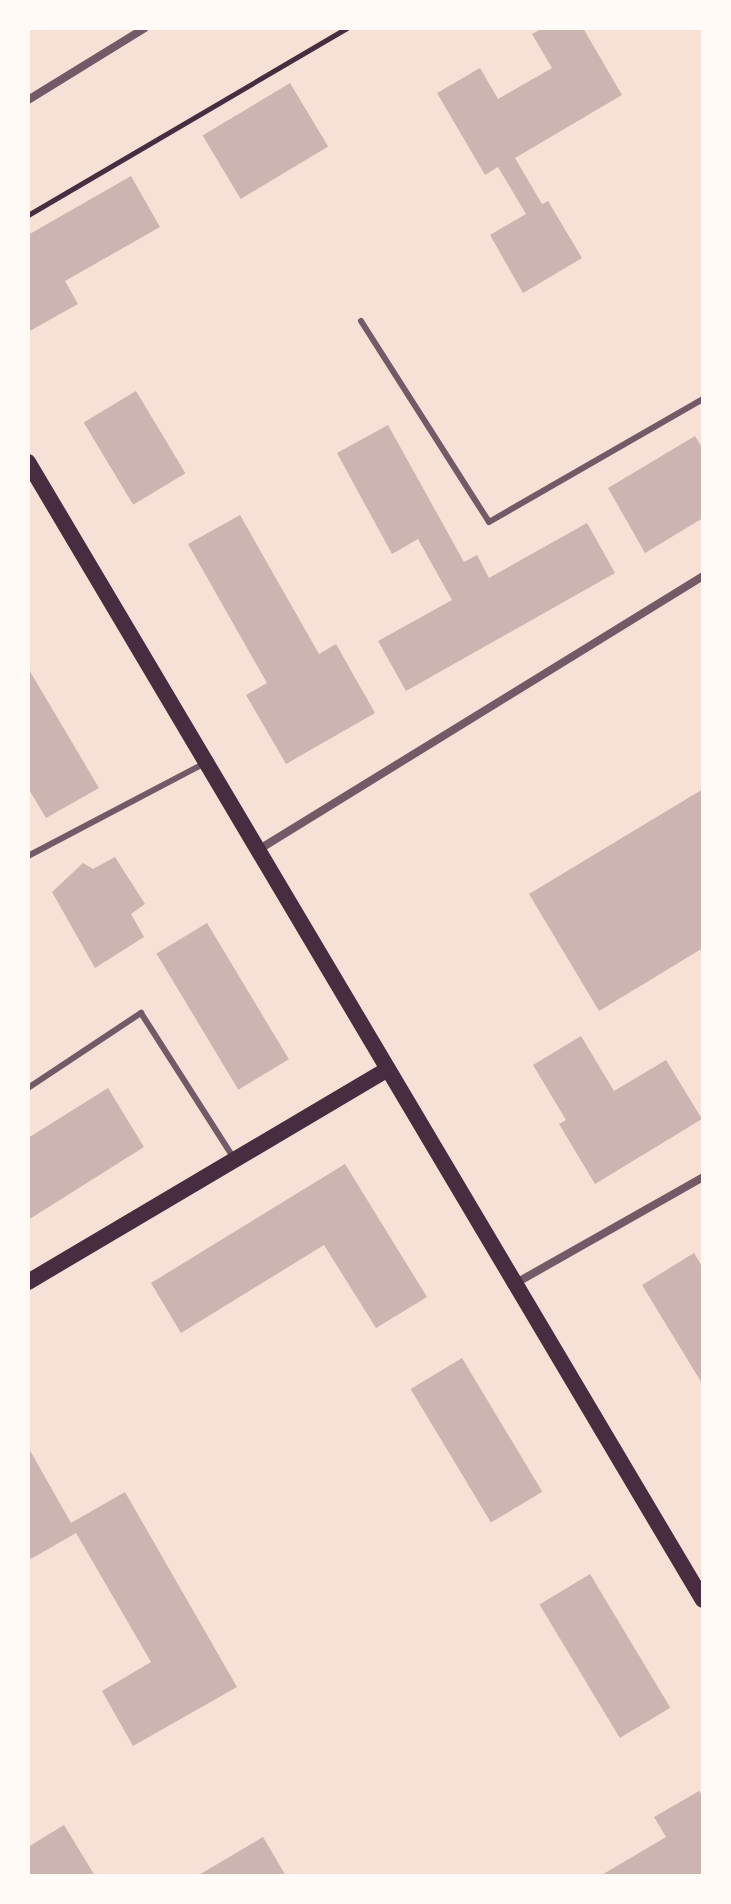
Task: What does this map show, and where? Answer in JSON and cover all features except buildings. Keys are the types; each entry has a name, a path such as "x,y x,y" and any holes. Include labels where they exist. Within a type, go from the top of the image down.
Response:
{"main road":[{"path":"28,462 703,1600"},
{"path":"28,1282 388,1069"}],"street":[{"path":"28,100 145,28"},
{"path":"258,850 703,576"},
{"path":"516,1283 702,1179"}],"lane":[{"path":"361,321 489,522 703,399"},
{"path":"28,856 206,762"},
{"path":"28,1088 141,1013 235,1160"}],"path":[{"path":"28,215 347,28"}]}
